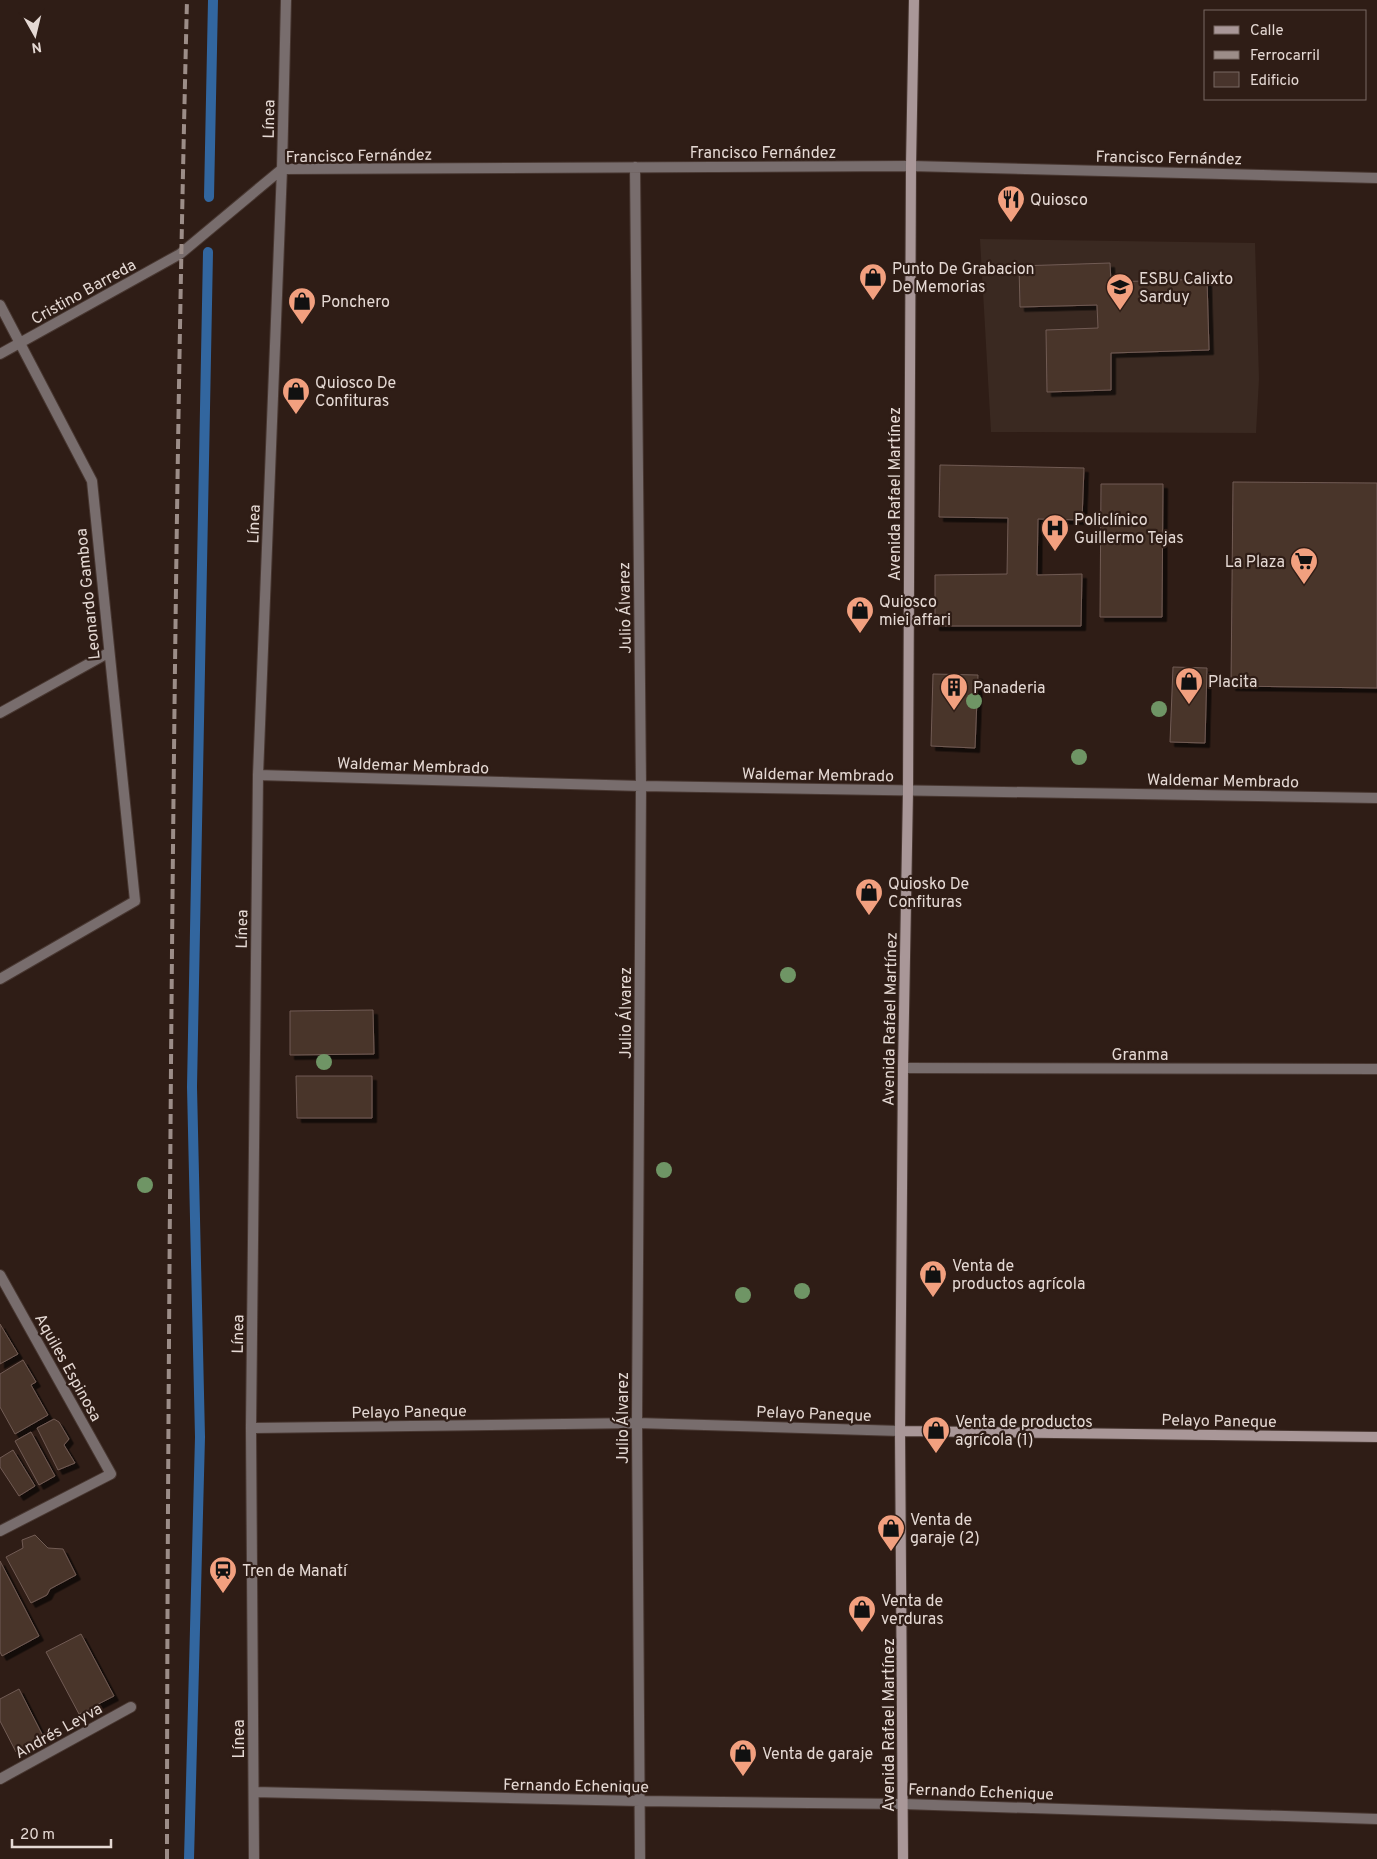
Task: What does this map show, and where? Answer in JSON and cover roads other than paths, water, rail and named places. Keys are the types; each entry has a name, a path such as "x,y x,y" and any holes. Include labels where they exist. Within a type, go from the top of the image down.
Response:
{"main road":[{"name":"Avenida Rafael Martínez","path":"903,1859 900,1431 903,1068 908,790 911,166 914,0"},
{"name":"Pelayo Paneque","path":"900,1431 1377,1436"}],"street":[{"name":"Línea","path":"254,1859 250,1428 258,775 282,169 286,0"},
{"name":"Francisco Fernández","path":"180,254 282,169 911,166 1377,178"},
{"name":"Julio Álvarez","path":"635,167 641,786 637,1422 640,1859"},
{"name":"Cristino Barreda","path":"0,354 180,254"},
{"name":"Leonardo Gamboa","path":"0,305 92,481 108,653 135,901 0,979"},
{"path":"0,712 108,653"},
{"name":"Waldemar Membrado","path":"258,775 641,786 1377,798"},
{"name":"Granma","path":"903,1068 1377,1069"},
{"name":"Aquiles Espinosa","path":"0,1275 112,1474 0,1531"},
{"name":"Pelayo Paneque","path":"250,1428 637,1422 900,1431"},
{"name":"Andrés Leyva","path":"0,1779 131,1707"},
{"name":"Fernando Echenique","path":"254,1792 639,1801 903,1804 1377,1819"}],"waterway":[{"path":"209,197 213,0"},
{"path":"189,1859 200,1437 192,1087 208,252"}],"railway":[{"path":"167,1859 174,799 179,399 187,0"}],"place":[{"name":"Quiosco","path":"1011,223"},
{"name":"Punto De Grabacion De Memorias","path":"873,301"},
{"name":"ESBU Calixto Sarduy","path":"1120,311"},
{"name":"Ponchero","path":"302,325"},
{"name":"Quiosco De Confituras","path":"296,415"},
{"name":"Policlínico Guillermo Tejas","path":"1055,552"},
{"name":"La Plaza","path":"1304,585"},
{"name":"Quiosco miei affari","path":"860,634"},
{"name":"Placita","path":"1189,705"},
{"name":"Panaderia","path":"954,711"},
{"name":"Quiosko De Confituras","path":"869,916"},
{"name":"Venta de productos agrícola","path":"933,1298"},
{"name":"Venta de productos agrícola (1)","path":"936,1454"},
{"name":"Venta de garaje (2)","path":"891,1552"},
{"name":"Tren de Manatí","path":"223,1594"},
{"name":"Venta de verduras","path":"862,1633"},
{"name":"Venta de garaje","path":"743,1777"}]}
